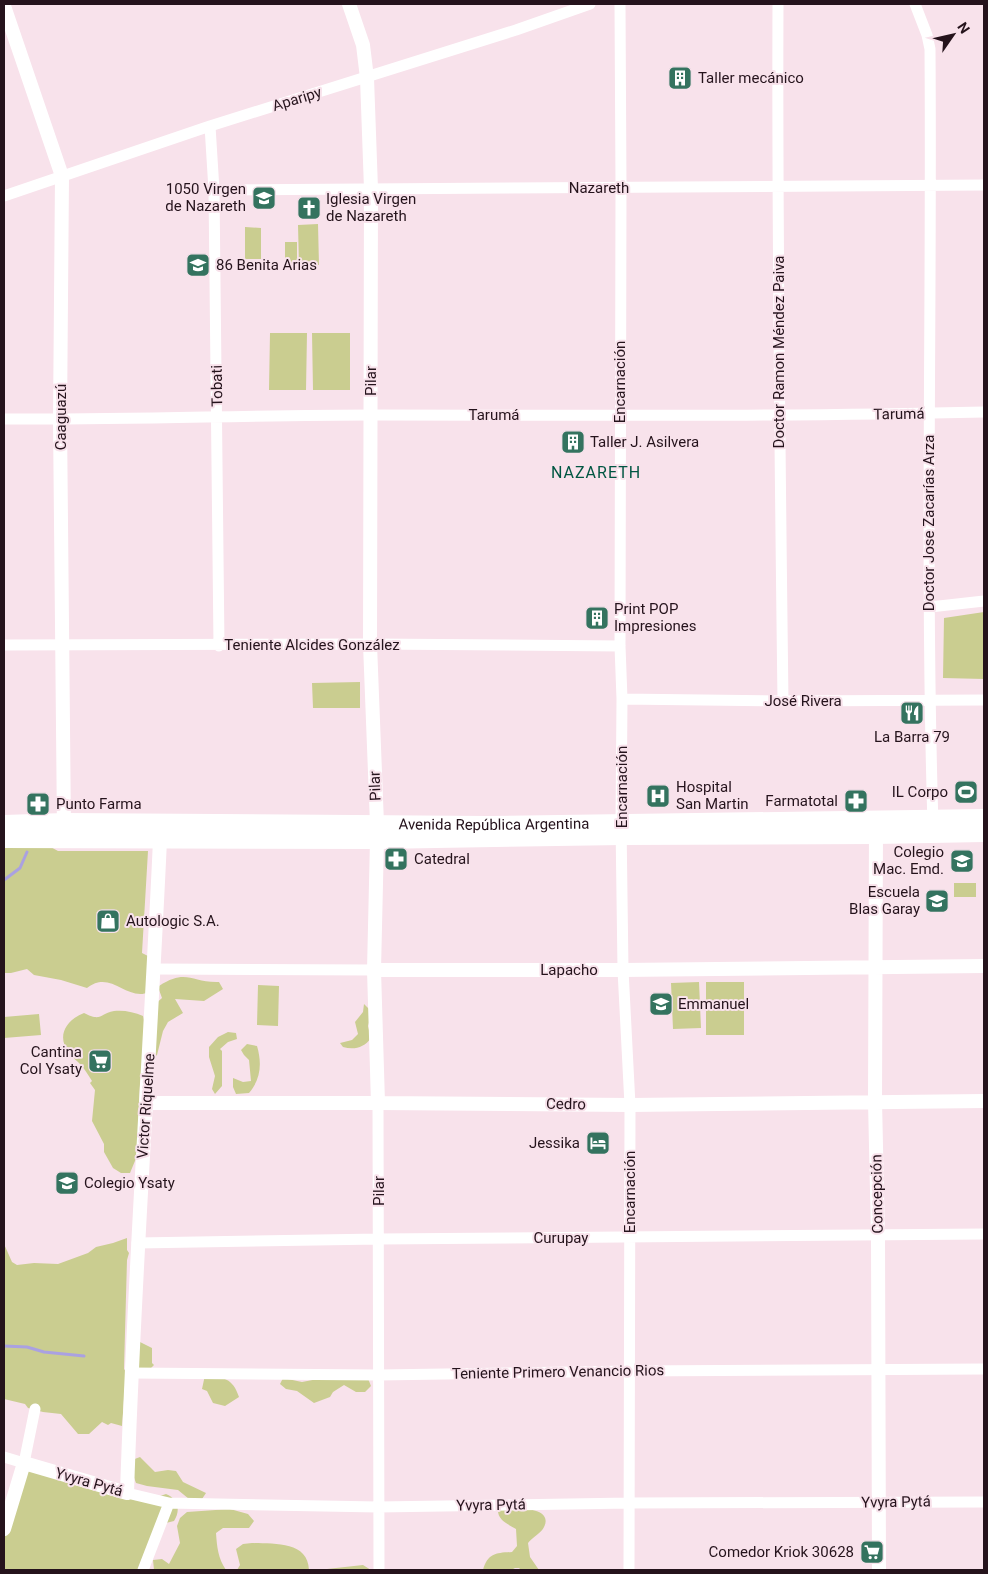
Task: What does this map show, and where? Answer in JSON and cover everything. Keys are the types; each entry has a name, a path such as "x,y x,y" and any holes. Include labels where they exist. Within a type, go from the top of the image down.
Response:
{"highway":[{"name":"Avenida República Argentina","path":"4,839 64,830 377,832 876,827 933,826 984,818"},
{"name":"Avenida República Argentina","path":"4,824 160,840 377,832"},
{"name":"Avenida República Argentina","path":"933,826 984,833"}],"street":[{"name":"Pilar","path":"349,4 363,45 367,78 371,189 370,644 377,832 374,970 378,1103 379,1570"},
{"name":"Aparipy","path":"4,196 210,126 367,78 590,4"},
{"name":"Encarnación","path":"620,4 620,646 622,699 623,970 630,1105 629,1570"},
{"name":"Doctor Ramon Méndez Paiva","path":"778,4 777,185 783,701"},
{"name":"Doctor Jose Zacarías Arza","path":"915,4 927,35 930,49 931,186 928,414 933,826"},
{"name":"Caaguazú","path":"4,6 62,176 60,420 64,830"},
{"name":"Tobati","path":"210,126 214,190 218,417 219,646"},
{"name":"Nazareth","path":"214,190 984,185"},
{"name":"Tarumá","path":"4,419 60,420 371,415 779,416 984,412"},
{"path":"930,606 984,601"},
{"name":"Teniente Alcides González","path":"4,645 219,646 370,644 620,646"},
{"name":"José Rivera","path":"622,699 783,701 984,700"},
{"name":"Concepción","path":"876,827 875,1101 878,1236 879,1570"},
{"name":"Victor Riquelme","path":"127,1493 137,1244 147,1103 160,840"},
{"name":"Lapacho","path":"154,969 623,970 984,966"},
{"name":"Cedro","path":"147,1103 630,1105 984,1101"},
{"name":"Curupay","path":"137,1244 379,1239 984,1234"},
{"name":"Teniente Primero Venancio Rios","path":"131,1373 379,1375 630,1371 984,1369"},
{"path":"4,1529 24,1463 35,1409"},
{"name":"Yvyra Pytá","path":"4,1457 127,1493 169,1503 378,1507 629,1503 984,1502"},
{"path":"143,1570 169,1503"}],"green space":[{"path":"318,224 319,265 299,265 298,225"},
{"path":"245,227 261,228 261,259 245,259"},
{"path":"285,242 297,242 297,266 285,266"},
{"path":"270,333 307,333 306,390 269,390"},
{"path":"312,333 350,333 350,390 313,390"},
{"path":"984,612 984,679 943,678 944,618"},
{"path":"360,682 360,708 313,708 312,683"},
{"path":"4,844 47,845 58,851 148,851 142,953 154,959 159,986 176,978 183,977 219,982 223,989 204,1001 175,999 183,1013 168,1022 163,1031 157,1055 149,1063 144,1056 140,1083 137,1156 130,1173 121,1173 113,1168 104,1152 104,1144 92,1121 95,1090 90,1083 92,1081 65,1047 63,1035 68,1024 84,1013 100,1017 114,1011 136,1013 143,1016 145,1024 152,1007 162,998 158,987 148,993 138,994 105,982 97,983 87,988 61,980 34,975 27,969 4,973"},
{"path":"954,883 976,883 976,897 954,897"},
{"path":"699,982 701,1028 673,1029 671,983"},
{"path":"706,982 744,982 744,1035 706,1035"},
{"path":"258,985 279,986 278,1026 257,1025"},
{"path":"364,1004 372,1012 368,1026 371,1038 365,1044 358,1047 343,1047 340,1043 352,1040 358,1034 355,1022 363,1012"},
{"path":"39,1014 41,1035 4,1038 4,1017"},
{"path":"228,1032 236,1033 237,1039 228,1042 220,1049 222,1051 222,1086 215,1094 212,1089 215,1076 209,1057 209,1047 218,1037"},
{"path":"247,1044 257,1046 260,1059 258,1076 249,1093 236,1094 233,1087 233,1078 243,1082 251,1081 249,1060 241,1050"},
{"path":"127,1238 127,1250 129,1253 127,1260 124,1369 126,1372 122,1426 111,1423 108,1425 102,1422 89,1434 78,1434 61,1414 43,1412 28,1408 25,1404 4,1399 4,1244 12,1262 17,1265 34,1263 58,1264 88,1253 96,1247"},
{"path":"138,1341 152,1348 152,1363 154,1365 147,1372 137,1372"},
{"path":"205,1375 227,1380 234,1386 239,1397 225,1406 213,1403 207,1391 202,1389"},
{"path":"367,1376 371,1386 365,1392 356,1392 344,1385 333,1392 330,1397 314,1403 297,1391 286,1389 280,1384 283,1378 302,1382 323,1378"},
{"path":"140,1457 155,1472 176,1471 183,1482 206,1493 202,1499 189,1499 178,1490 136,1483 132,1472 132,1460"},
{"path":"25,1470 157,1497 166,1494 176,1502 178,1509 176,1517 174,1521 166,1523 142,1570 4,1570 4,1508"},
{"path":"498,1508 529,1509 543,1515 546,1520 544,1527 528,1543 530,1557 539,1570 515,1568 511,1570 483,1570 490,1557 512,1552 517,1546 516,1529 499,1516"},
{"path":"230,1509 248,1514 254,1521 249,1528 223,1528 216,1533 218,1552 226,1570 154,1570 153,1560 162,1559 169,1564 180,1543 177,1526 180,1518 187,1512"},
{"path":"243,1544 279,1544 296,1549 303,1554 309,1570 237,1570 240,1565 236,1549"},
{"path":"363,1565 371,1570 318,1570"}],"waterway":[{"path":"4,880 20,868 27,852"},
{"path":"4,1346 27,1347 44,1352 84,1356"}],"place":[{"name":"Taller mecánico","path":"680,78"},
{"name":"1050 Virgen de Nazareth","path":"264,198"},
{"name":"Iglesia Virgen de Nazareth","path":"309,208"},
{"name":"86 Benita Arias","path":"198,265"},
{"name":"Taller J. Asilvera","path":"573,442"},
{"name":"Print POP Impresiones","path":"597,618"},
{"name":"La Barra 79","path":"912,713"},
{"name":"IL Corpo","path":"966,792"},
{"name":"Hospital San Martin","path":"658,796"},
{"name":"Farmatotal","path":"856,801"},
{"name":"Punto Farma","path":"38,804"},
{"name":"Catedral","path":"396,859"},
{"name":"Colegio Mac. Emd.","path":"962,861"},
{"name":"Escuela Blas Garay","path":"937,901"},
{"name":"Autologic S.A.","path":"108,921"},
{"name":"Emmanuel","path":"661,1004"},
{"name":"Cantina Col Ysaty","path":"100,1061"},
{"name":"Jessika","path":"598,1143"},
{"name":"Colegio Ysaty","path":"67,1183"},
{"name":"Comedor Kriok 30628","path":"872,1552"}],"district":[{"name":"NAZARETH","path":"596,472"}]}
